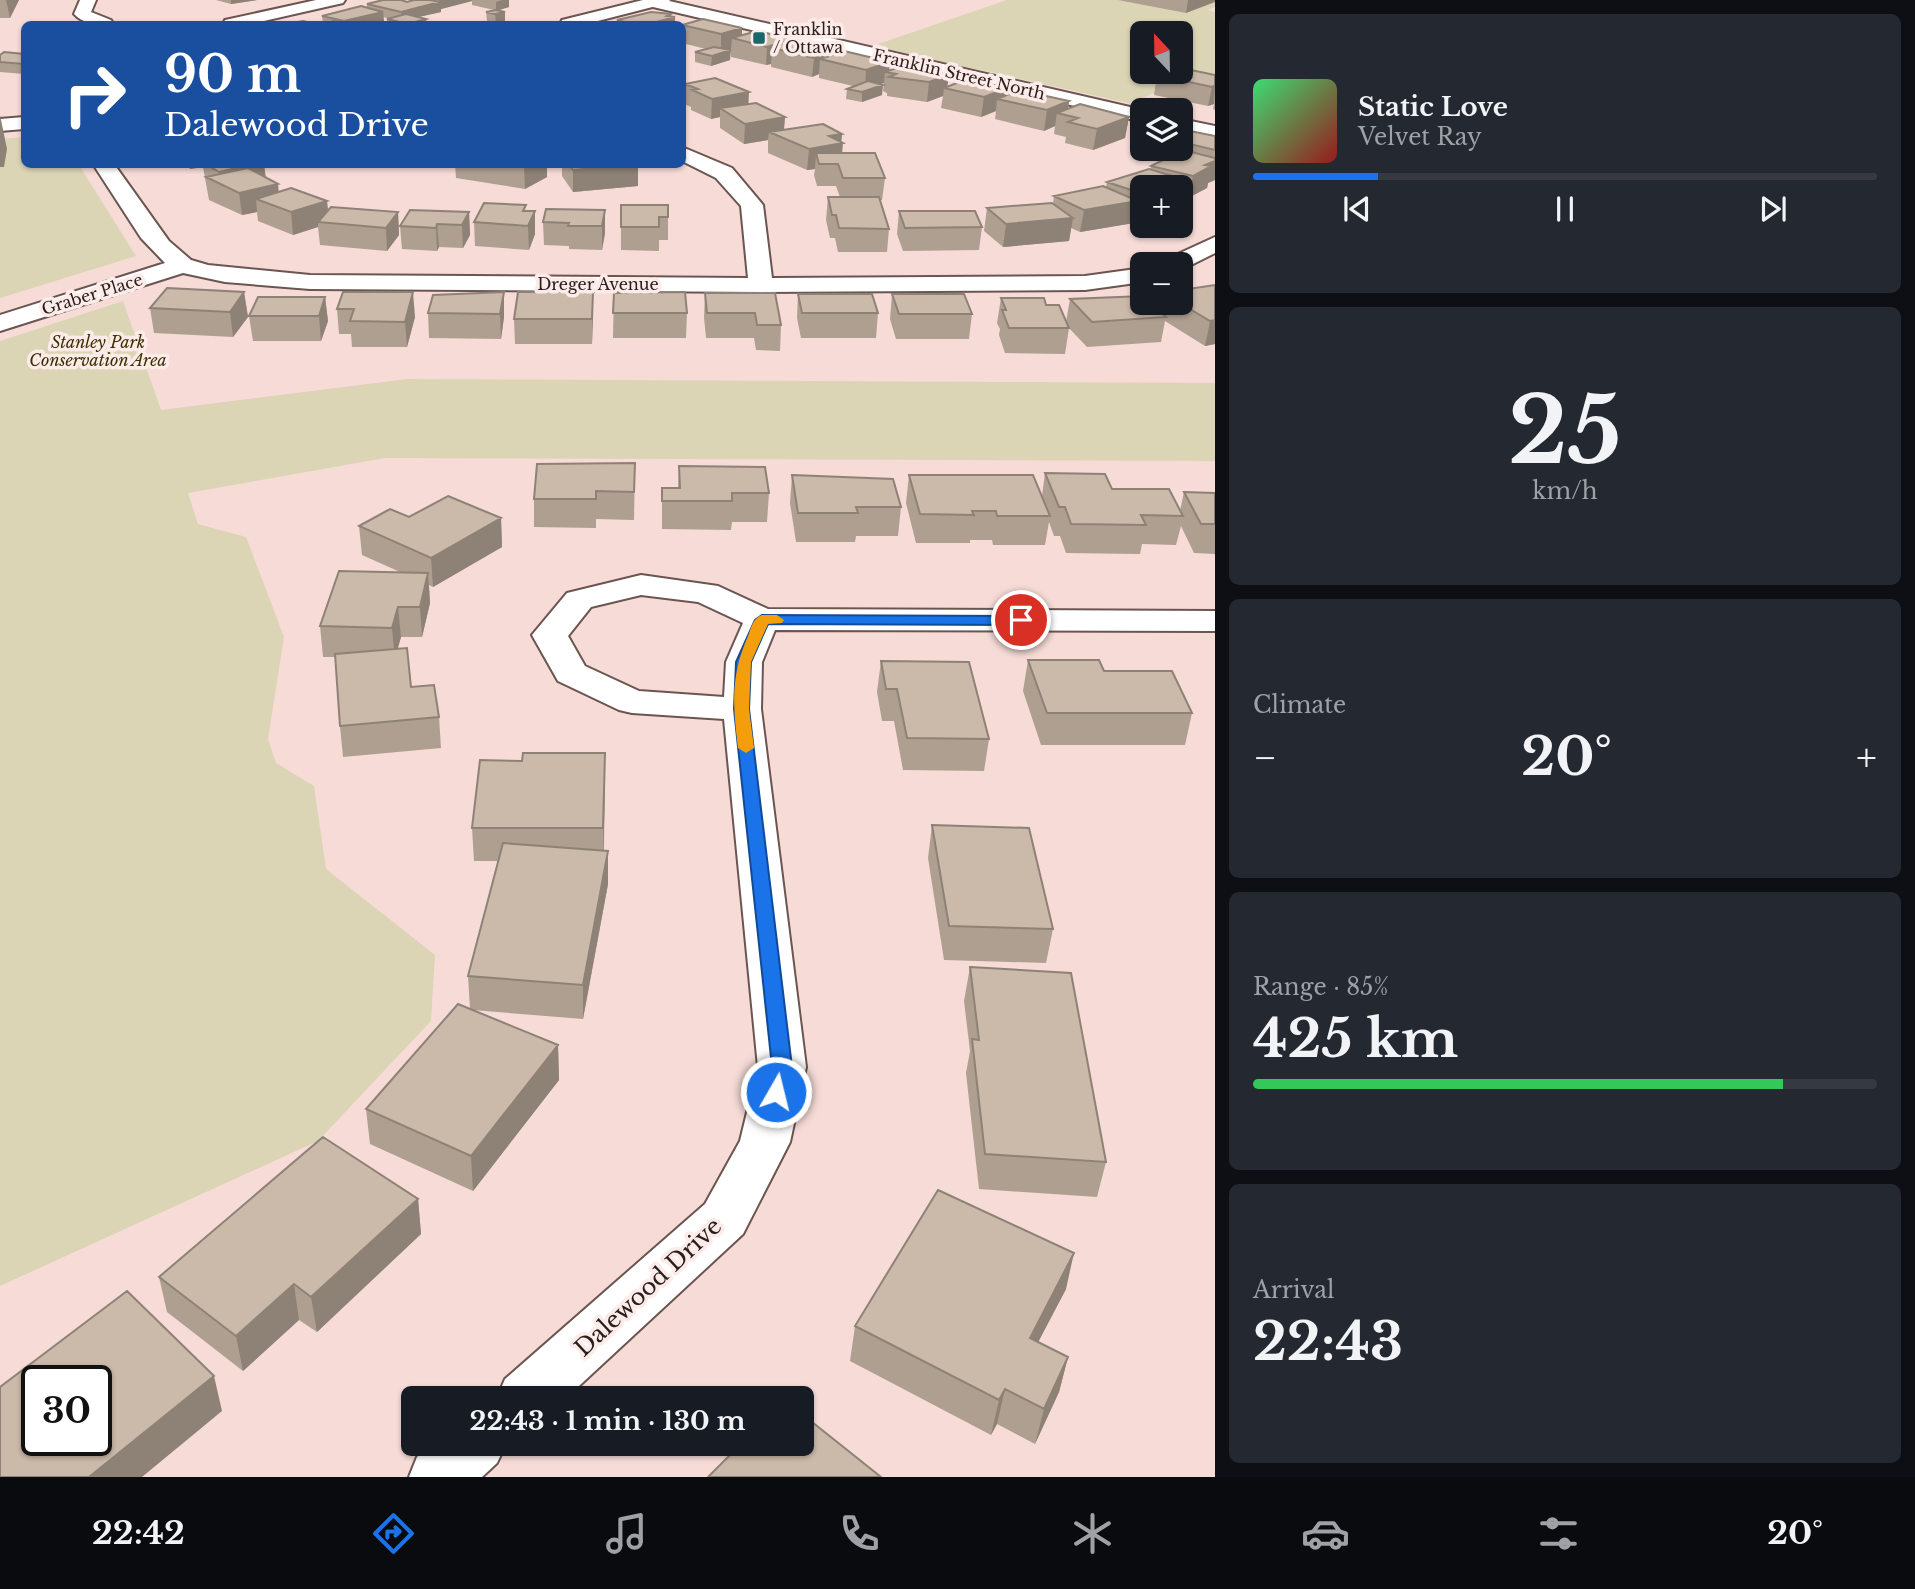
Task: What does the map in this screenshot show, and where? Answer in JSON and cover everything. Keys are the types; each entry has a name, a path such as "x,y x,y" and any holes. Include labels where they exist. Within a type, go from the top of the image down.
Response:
{"street":[{"path":"244,21 337,0"},
{"path":"580,21 658,1"},
{"name":"Franklin Street North","path":"658,1 1130,113"},
{"path":"80,13 98,21"},
{"path":"0,125 21,123"},
{"path":"1193,127 1215,132"},
{"path":"686,155 724,173 752,205 761,285"},
{"name":"Dreger Avenue","path":"106,168 159,244 184,265 221,273 310,282 761,285 1084,283 1130,277"},
{"path":"1193,255 1215,244"},
{"name":"Graber Place","path":"0,323 184,265"},
{"path":"741,709 632,702 571,673 550,635 579,600 641,585 706,593 762,620 1215,621"},
{"name":"Dalewood Drive","path":"539,1386 724,1219 765,1142 782,1067 741,709 744,662 762,620"},
{"path":"439,1477 463,1456"}],"green space":[{"path":"1007,0 1215,0 1215,7 1208,10 1215,12 1215,74 1207,73 1194,78 1194,21 1130,21 1130,84 1178,84 1141,98 1130,98 1128,103 891,50 878,44"},
{"path":"21,137 21,168 81,168 136,256 0,298 0,139"},
{"name":"Stanley Park Conservation Area","path":"123,301 161,410 407,379 1215,383 1215,461 385,458 188,493 198,524 246,537 284,637 268,739 276,763 314,786 326,869 435,955 431,1021 318,1141 0,1286 0,341"}],"building":[{"path":"383,0 440,2 401,12 367,4"},
{"path":"361,6 383,12 344,21 322,16"},
{"path":"496,10 505,12 486,12"},
{"path":"651,12 671,14 667,16 675,17 660,21 617,20"},
{"path":"406,14 426,19 395,21 387,19"},
{"path":"703,19 742,28 721,34 686,24"},
{"path":"757,31 792,39 767,47 732,38"},
{"path":"797,40 838,50 814,58 772,48"},
{"path":"714,47 731,50 712,56 695,52"},
{"path":"844,51 890,62 866,70 820,59"},
{"path":"4,52 21,54 21,64 0,62 0,55"},
{"path":"905,65 949,75 929,82 889,77 896,74 885,72"},
{"path":"1194,71 1215,75 1215,85 1212,87 1194,83"},
{"path":"715,78 749,92 712,99 692,90 698,89 686,84"},
{"path":"967,79 1008,88 984,97 944,88"},
{"path":"868,81 883,85 862,92 847,89"},
{"path":"1019,90 1069,101 1047,110 997,99"},
{"path":"756,103 785,117 745,124 720,108"},
{"path":"1080,104 1129,117 1097,129 1068,122 1078,118 1057,113"},
{"path":"823,124 842,134 829,136 843,143 809,149 769,132"},
{"path":"1193,132 1215,136 1215,150 1193,145"},
{"path":"1193,152 1215,158 1215,161 1205,165 1211,166 1193,176 1151,166 1161,161 1193,161"},
{"path":"816,153 875,153 885,178 843,178 838,164 819,164"},
{"path":"212,168 236,168 219,172"},
{"path":"248,168 278,184 239,193 206,177"},
{"path":"1149,169 1169,175 1130,175 1130,190 1107,182"},
{"path":"1103,186 1130,198 1130,202 1084,210 1054,196"},
{"path":"291,188 327,201 291,212 256,199"},
{"path":"828,197 879,197 889,229 839,228 836,215 832,215"},
{"path":"484,203 526,205 523,211 535,211 528,226 474,222"},
{"path":"1052,203 1073,218 1006,224 987,208"},
{"path":"621,205 668,205 668,217 659,217 659,227 621,227"},
{"path":"331,207 398,212 386,228 318,222"},
{"path":"546,209 605,210 602,226 568,226 569,223 543,222"},
{"path":"410,210 469,212 462,225 437,224 436,228 400,226"},
{"path":"899,211 975,211 982,227 905,228"},
{"path":"1215,285 1215,320 1210,321 1193,311 1193,288"},
{"path":"167,288 244,292 230,312 150,308"},
{"path":"343,292 413,292 405,322 350,321 354,309 337,309"},
{"path":"504,292 500,314 428,313 433,295"},
{"path":"518,292 593,292 592,319 514,319"},
{"path":"685,292 687,313 613,313 614,293"},
{"path":"705,293 775,293 781,325 757,325 755,313 707,313"},
{"path":"798,294 872,294 878,313 802,313"},
{"path":"892,294 964,294 972,314 899,314"},
{"path":"258,297 325,297 319,316 249,316"},
{"path":"1130,297 1130,315 1166,317 1092,322 1070,299"},
{"path":"1001,298 1044,298 1046,305 1059,305 1069,328 1009,328 1002,310 1006,310"},
{"path":"635,463 634,492 596,491 596,499 534,499 537,464"},
{"path":"679,466 765,467 769,493 732,493 732,501 662,501 662,488 680,488"},
{"path":"1045,473 1105,474 1112,489 1169,489 1183,516 1141,515 1146,525 1071,524 1065,507 1059,507"},
{"path":"792,475 893,479 901,507 856,507 858,513 798,513"},
{"path":"909,475 1033,475 1050,516 997,516 996,511 972,511 974,515 920,514"},
{"path":"1184,492 1215,493 1215,524 1201,524"},
{"path":"448,496 501,518 431,558 359,526 390,509 409,517"},
{"path":"339,571 428,573 420,607 398,607 392,628 320,626"},
{"path":"407,648 411,687 434,685 439,717 340,726 335,654"},
{"path":"1028,660 1099,660 1104,671 1172,671 1192,713 1047,713"},
{"path":"881,661 969,662 989,739 907,738 897,689 886,689"},
{"path":"523,753 605,753 603,828 472,828 480,760 522,761"},
{"path":"932,825 1029,828 1053,929 949,926"},
{"path":"503,843 608,851 583,985 468,976"},
{"path":"970,967 1071,973 1106,1162 985,1154 972,1039 979,1040"},
{"path":"458,1004 558,1045 471,1156 366,1109"},
{"path":"323,1137 418,1199 311,1297 294,1284 236,1336 159,1277"},
{"path":"938,1190 1074,1253 1030,1338 1068,1357 1044,1409 1005,1389 999,1400 855,1326"},
{"path":"127,1291 214,1376 89,1477 0,1477 0,1387 21,1371 21,1456 112,1456 112,1365 29,1365"},
{"path":"814,1424 881,1477 708,1477 729,1456 814,1456"}],"slow traffic":[{"path":"746,748 741,709 744,662 762,620 777,620"}],"place":[{"name":"Franklin / Ottawa","path":"759,38"}],"route":[{"path":"776,1092 782,1067 741,709 744,662 762,620 1021,620"}]}
